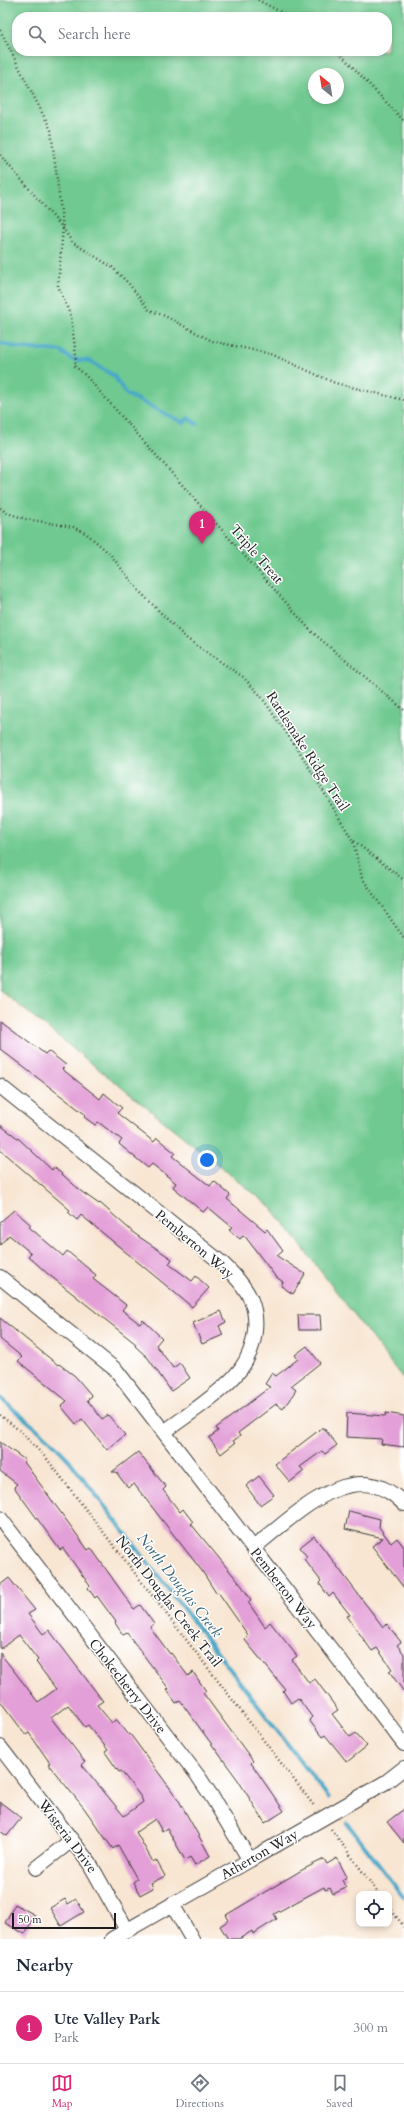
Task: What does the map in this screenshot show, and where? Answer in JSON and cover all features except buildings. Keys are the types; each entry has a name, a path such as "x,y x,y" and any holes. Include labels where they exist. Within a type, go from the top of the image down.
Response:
{"street":[{"name":"Pemberton Way","path":"0,1086 235,1276 251,1301 261,1331 234,1377 164,1432"},
{"name":"Pemberton Way","path":"0,1277 116,1370 404,1744"},
{"path":"253,1548 324,1494 349,1484 369,1480 390,1491 404,1504"},
{"name":"Chokecherry Drive","path":"0,1518 194,1771 212,1796 249,1860"},
{"name":"Wisteria Drive","path":"0,1747 72,1840 103,1885 127,1930"},
{"name":"Atherton Way","path":"112,1939 386,1782 404,1768"},
{"path":"36,1868 72,1840"},
{"path":"172,1904 192,1939"}],"path":[{"path":"258,0 281,12"},
{"path":"0,30 12,54"},
{"path":"13,56 50,130 63,228"},
{"path":"341,56 404,122"},
{"path":"0,155 63,228 72,242 112,267 129,284 149,310 165,316 212,341 270,354 335,383 404,400"},
{"name":"Triple Treat","path":"63,228 58,286 70,317 76,356 74,363 311,631 404,710"},
{"name":"Rattlesnake Ridge Trail","path":"0,508 7,513 26,519 72,527 87,534 110,554 139,591 186,638 243,677 260,695 301,754 353,841 362,878 404,938"},
{"path":"353,841 404,880"},
{"name":"North Douglas Creek Trail","path":"0,1415 20,1431 47,1459 314,1806"},
{"path":"329,1826 376,1891"},
{"path":"392,1911 404,1927"}],"green space":[{"path":"0,0 404,0 404,1380 272,1208 0,990"}],"waterway":[{"path":"0,343 20,348 61,351 71,359 90,361 114,376 126,394 184,423 188,418 197,424"},
{"name":"North Douglas Creek","path":"0,1398 50,1440 69,1460 329,1798"},
{"name":"North Douglas Creek","path":"347,1823 404,1898"}],"place":[{"name":"Ute Valley Park","path":"202,544"}]}
